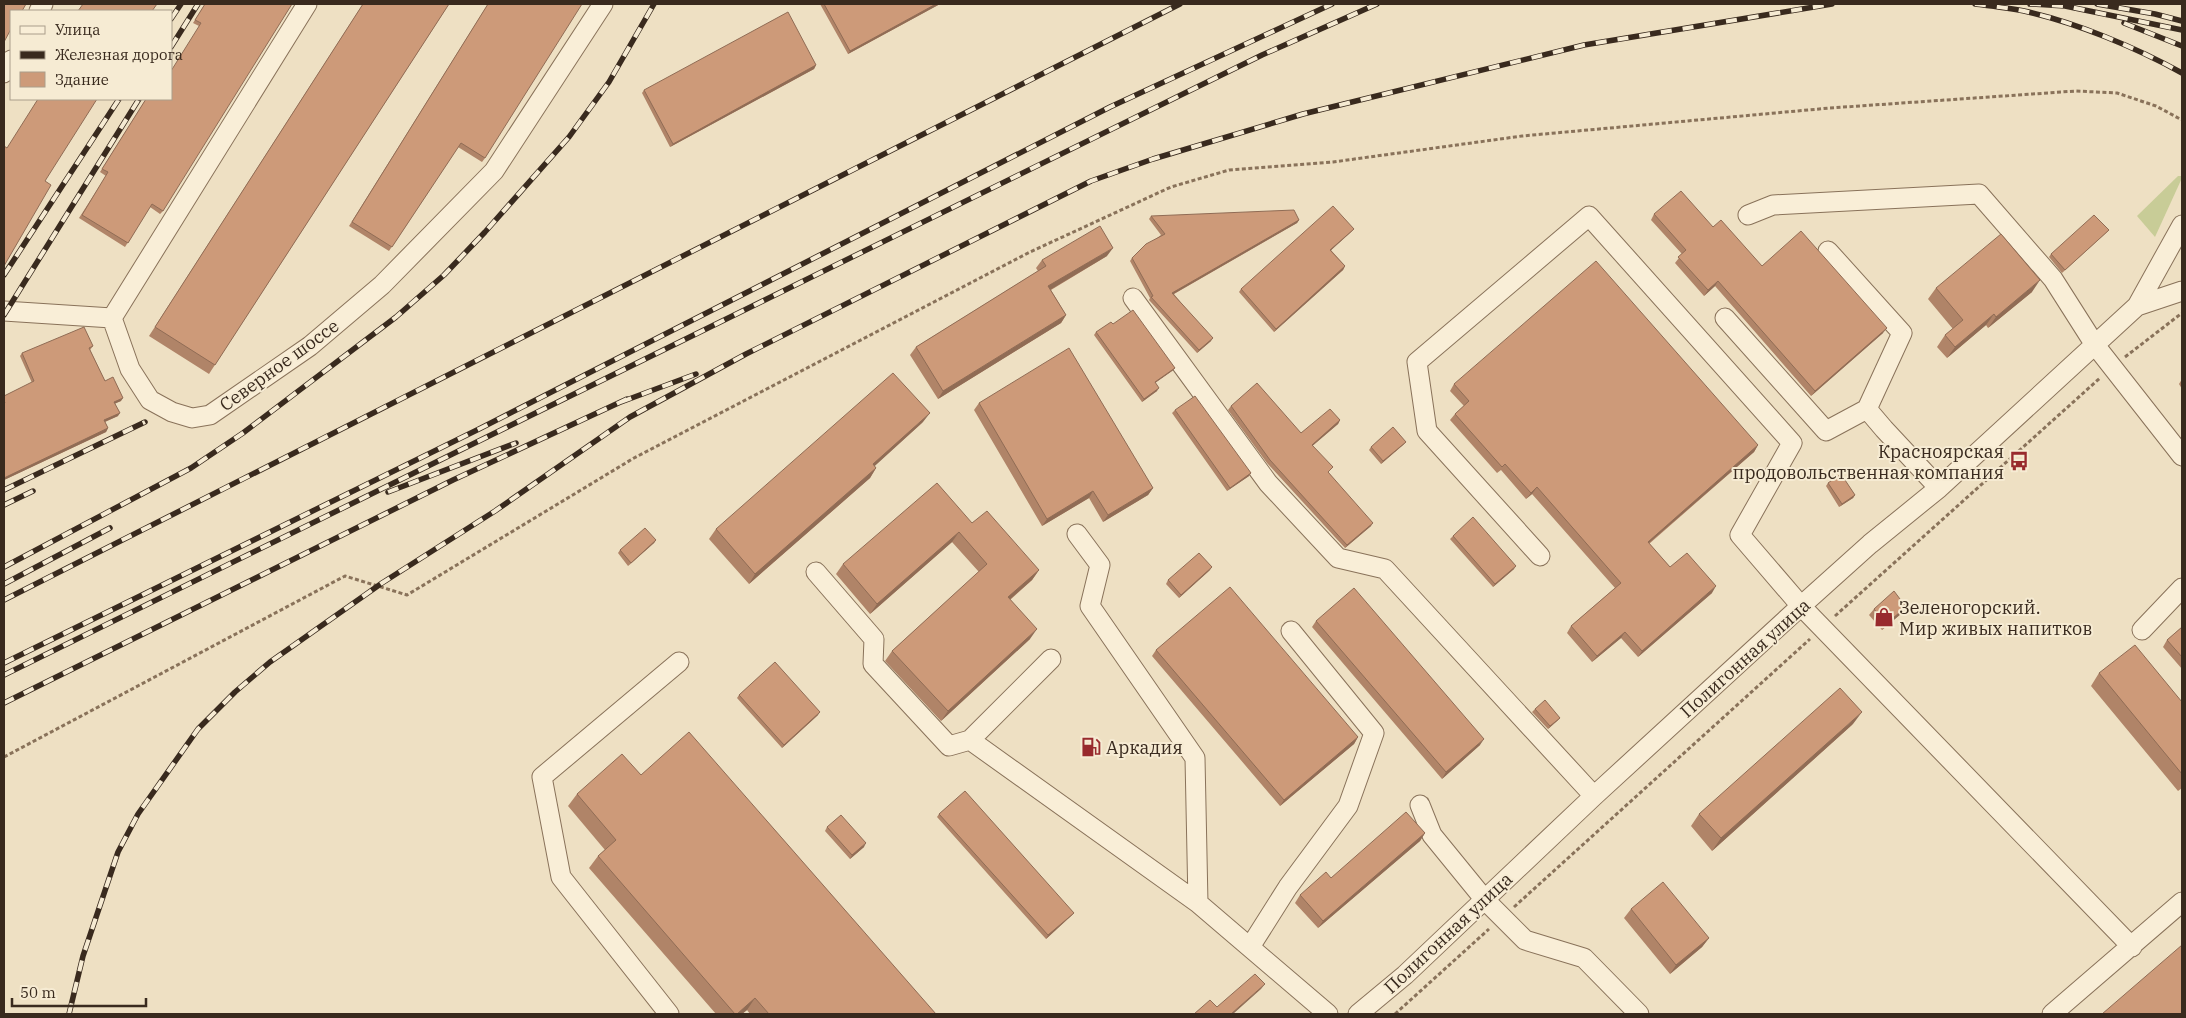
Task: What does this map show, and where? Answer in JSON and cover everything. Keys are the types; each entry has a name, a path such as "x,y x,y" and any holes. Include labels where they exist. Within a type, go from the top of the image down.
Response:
{"lane":[{"path":"4,311 112,318 307,4"},
{"name":"Северное шоссе","path":"112,318 130,369 150,400 172,412 192,418 210,415 310,346 382,284 494,171 603,4"},
{"path":"4,73 10,62"},
{"path":"1748,215 1773,205 1979,194 2053,279 2095,345 2182,456"},
{"path":"1540,556 1427,431 1417,362 1589,216 1792,443 1740,535 1801,606 2132,947"},
{"name":"Полигонная улица","path":"1358,1014 1405,975 1594,796 1801,606 1870,544 1939,488 2137,306 2177,239 2182,225"},
{"path":"1725,318 1826,431 1867,409 1902,333 1828,251"},
{"name":"Полигонная улица","path":"2137,306 2182,291"},
{"path":"1134,298 1268,483 1338,558 1385,569 1594,796"},
{"path":"1867,409 1884,430 1939,488"},
{"path":"1078,534 1100,565 1090,606 1195,758 1198,903"},
{"path":"816,572 874,640 874,664 949,746 970,740 1051,659"},
{"path":"2142,630 2182,588"},
{"path":"1250,948 1288,888 1348,806 1374,733 1291,632"},
{"path":"669,1014 561,877 542,777 679,662"},
{"path":"970,740 1198,903 1328,1014"},
{"path":"1420,804 1432,835 1485,900 1525,940 1584,958 1639,1014"},
{"path":"2052,1014 2182,902"}],"path":[{"path":"4,757 345,576 407,595 634,458 1030,252 1179,184 1229,170 1333,162 1522,136 1830,108 2076,91 2117,93 2156,106 2182,120"},
{"path":"1395,1014 2113,366 2182,312"}],"green space":[{"path":"2178,176 2182,176 2182,178 2155,237 2137,216"}],"building":[{"path":"4,4 26,4 23,10 10,10 10,31 4,42"},
{"path":"83,4 157,4 153,10 79,10"},
{"path":"205,4 292,4 163,211 152,204 128,243 82,215 108,172 102,169 145,100 172,100 172,69 201,23 195,20"},
{"path":"363,4 449,4 215,365 155,327"},
{"path":"488,4 582,4 485,158 461,143 392,247 352,222"},
{"path":"824,4 936,4 850,51"},
{"path":"788,12 816,65 673,144 644,90"},
{"path":"37,100 96,100 45,181 51,185 4,266 4,146 7,148"},
{"path":"1681,191 1713,227 1721,220 1762,266 1801,231 1887,328 1815,391 1718,281 1708,290 1678,257 1686,250 1654,214"},
{"path":"1333,206 1354,229 1330,250 1345,266 1276,329 1241,289"},
{"path":"1294,210 1299,220 1172,293 1213,338 1199,350 1151,297 1153,296 1132,258 1146,244 1165,234 1151,216"},
{"path":"2094,215 2109,230 2065,270 2051,254"},
{"path":"1100,226 1113,248 1048,286 1066,315 943,391 916,347 1046,266 1042,260"},
{"path":"2001,234 2040,280 1996,317 1994,314 1955,347 1945,335 1963,320 1936,288"},
{"path":"1596,261 1758,445 1648,542 1670,567 1687,553 1716,586 1642,651 1625,632 1597,656 1571,626 1621,583 1537,487 1531,493 1505,464 1502,467 1455,414 1469,401 1454,384"},
{"path":"1133,310 1175,368 1155,382 1159,388 1144,399 1096,332 1111,322 1113,324"},
{"path":"84,327 93,346 89,348 105,381 113,377 123,398 114,402 120,413 104,420 108,428 4,478 4,396 34,381 22,353"},
{"path":"1069,348 1153,488 1108,515 1093,491 1047,519 979,403"},
{"path":"893,373 930,413 873,464 876,468 755,574 716,529"},
{"path":"1257,383 1301,433 1330,409 1340,420 1312,445 1333,467 1328,472 1373,523 1347,545 1270,460 1231,406"},
{"path":"1195,396 1251,473 1230,488 1175,410"},
{"path":"1393,427 1406,442 1383,461 1371,447"},
{"path":"1841,474 1855,495 1842,504 1828,483"},
{"path":"937,483 972,523 987,511 1039,570 1008,597 1037,629 948,711 892,651 987,564 959,532 877,604 843,564"},
{"path":"1473,517 1516,566 1495,584 1453,536"},
{"path":"645,528 656,540 631,563 620,550"},
{"path":"1199,553 1212,567 1181,595 1168,580"},
{"path":"1230,587 1358,737 1284,800 1156,650"},
{"path":"1354,588 1484,739 1446,772 1316,621"},
{"path":"1894,591 1906,607 1886,624 1874,609"},
{"path":"2182,627 2182,657 2167,640"},
{"path":"2135,645 2182,702 2182,774 2099,673"},
{"path":"775,662 820,712 784,745 739,695"},
{"path":"1840,688 1862,712 1721,838 1699,814"},
{"path":"1545,700 1560,718 1550,726 1535,709"},
{"path":"689,732 936,1014 769,1014 755,998 735,1014 598,856 616,840 577,794 622,754 641,775"},
{"path":"965,791 1074,913 1048,935 939,814"},
{"path":"1406,812 1425,833 1323,921 1300,895 1326,872 1331,878"},
{"path":"841,815 866,843 852,855 827,827"},
{"path":"1663,882 1709,938 1676,965 1631,909"},
{"path":"2182,945 2182,1014 2102,1014"},
{"path":"1255,974 1265,984 1231,1014 1194,1014 1210,1000 1217,1007"}],"railway":[{"path":"172,18 181,4"},
{"path":"172,45 198,4"},
{"path":"4,567 191,468 243,433 396,317 444,275 485,232 569,137 609,82 654,4"},
{"path":"4,600 1180,4"},
{"path":"4,663 479,429 1110,107 1332,4"},
{"path":"4,675 1262,55 1377,4"},
{"path":"69,1014 83,956 118,852 138,814 198,729 235,692 270,662 382,583 495,511 630,417 746,354 1091,181 1153,159 1303,114 1584,45 1832,4"},
{"path":"1975,4 2024,11 2064,22 2126,45 2182,73"},
{"path":"2030,4 2065,6 2182,30"},
{"path":"2097,4 2155,14 2182,21"},
{"path":"2124,23 2182,46"},
{"path":"4,275 118,100"},
{"path":"4,315 138,100"},
{"path":"621,402 696,374"},
{"path":"4,703 453,480 627,399"},
{"path":"4,490 145,422"},
{"path":"388,492 516,443"},
{"path":"4,505 33,491"},
{"path":"4,584 110,528"}],"place":[{"name":"Красноярская продовольственная компания","path":"2019,461"},
{"name":"Зеленогорский. Мир живых напитков","path":"1884,617"},
{"name":"Аркадия","path":"1091,747"}]}
